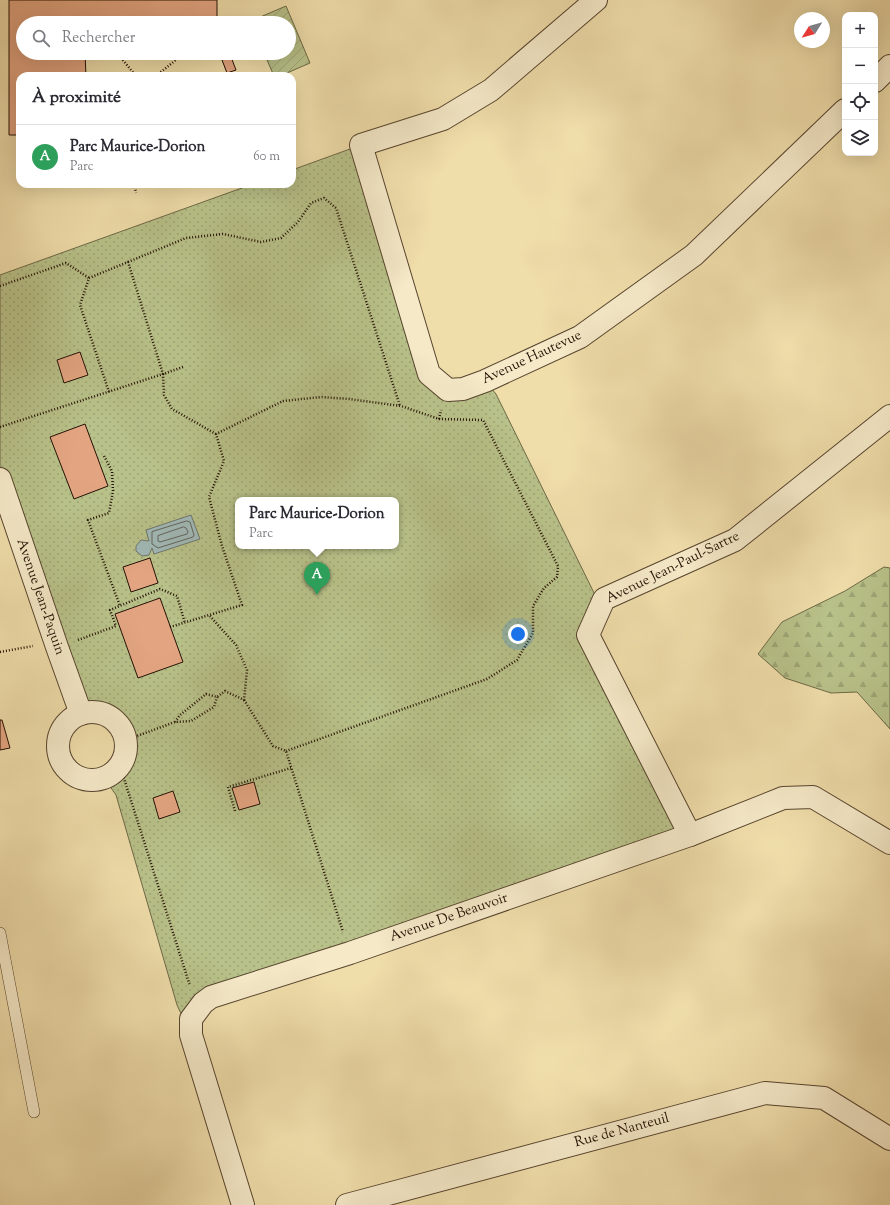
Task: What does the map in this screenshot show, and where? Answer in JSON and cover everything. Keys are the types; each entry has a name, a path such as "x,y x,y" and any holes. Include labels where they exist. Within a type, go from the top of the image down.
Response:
{"street":[{"name":"Avenue Hautevue","path":"596,0 491,90 443,119 361,146 429,374 448,390 462,389 485,381 580,336 694,255 842,113"},
{"path":"878,78 890,66"},
{"name":"Avenue Jean-Paul-Sartre","path":"690,835 588,635 600,605 604,598 735,540 890,416"},
{"name":"Avenue Jean-Paquin","path":"0,479 81,714"},
{"path":"90,712 101,713 112,719 118,724 126,740 124,759 120,766 113,773 104,778 93,780 83,779 73,775 65,767 60,758 58,747 60,736 64,727 71,719 81,714 90,712"},
{"name":"Avenue De Beauvoir","path":"243,1205 191,1035 191,1019 203,1003 210,997 350,953 690,835 784,798 812,797 890,843"},
{"name":"Rue de Nanteuil","path":"347,1205 765,1093 824,1098 890,1139"}],"lane":[{"path":"0,933 34,1112"}],"path":[{"path":"123,60 134,72"},
{"path":"161,72 175,60"},
{"path":"135,188 136,193"},
{"path":"109,392 80,305 89,278 186,238 223,234 261,242 281,238 298,222 311,203 324,198 336,208 400,406"},
{"path":"128,262 163,374 164,395 172,409 216,434 224,461 209,497 222,546 242,605 170,627"},
{"path":"0,286 66,263 89,278"},
{"path":"0,427 183,367"},
{"path":"126,740 175,722 191,721 214,706 217,697 225,692 244,700 273,746 286,751 487,679 517,660 533,633 534,606 544,588 557,577 558,566 483,420 439,419 400,406 321,397 283,401 216,434"},
{"path":"104,456 112,471 113,491 109,513 88,520 120,606"},
{"path":"0,652 56,644 116,626 110,610 160,590 178,596 186,623"},
{"path":"210,616 236,645 248,670 244,700"},
{"path":"175,722 180,715 206,694 217,697"},
{"path":"286,751 350,953"},
{"path":"120,766 198,1010"},
{"path":"235,811 228,787 291,768"}],"green space":[{"path":"286,6 290,16 263,16"},
{"path":"296,30 310,63 289,72 272,72 267,60 296,60"},
{"path":"361,145 429,374 448,390 485,381 496,394 600,605 588,635 690,835 211,997 184,1020 177,1005 116,795 104,778 115,770 123,760 126,749 126,739 122,729 115,721 104,715 90,712 0,479 0,275 242,188 296,188 296,169"},
{"path":"884,567 890,568 890,729 857,692 831,693 785,678 758,654 782,622 845,591"}],"water":[{"path":"191,515 200,539 154,554 152,548 149,555 142,556 136,551 136,546 141,540 149,541 146,530"}],"building":[{"path":"9,0 217,0 217,16 16,16 16,60 85,60 86,72 16,72 16,135 9,135"},
{"path":"222,60 232,60 236,70 227,72"},
{"path":"80,352 88,375 64,383 57,360"},
{"path":"85,424 108,486 74,499 50,437"},
{"path":"150,558 158,583 131,592 123,567"},
{"path":"160,598 183,662 138,678 115,614"},
{"path":"0,720 2,720 10,748 0,750"},
{"path":"254,782 260,804 239,810 232,788"},
{"path":"173,791 180,812 159,819 153,798"}],"place":[{"name":"Parc Maurice-Dorion","path":"317,595"}]}
